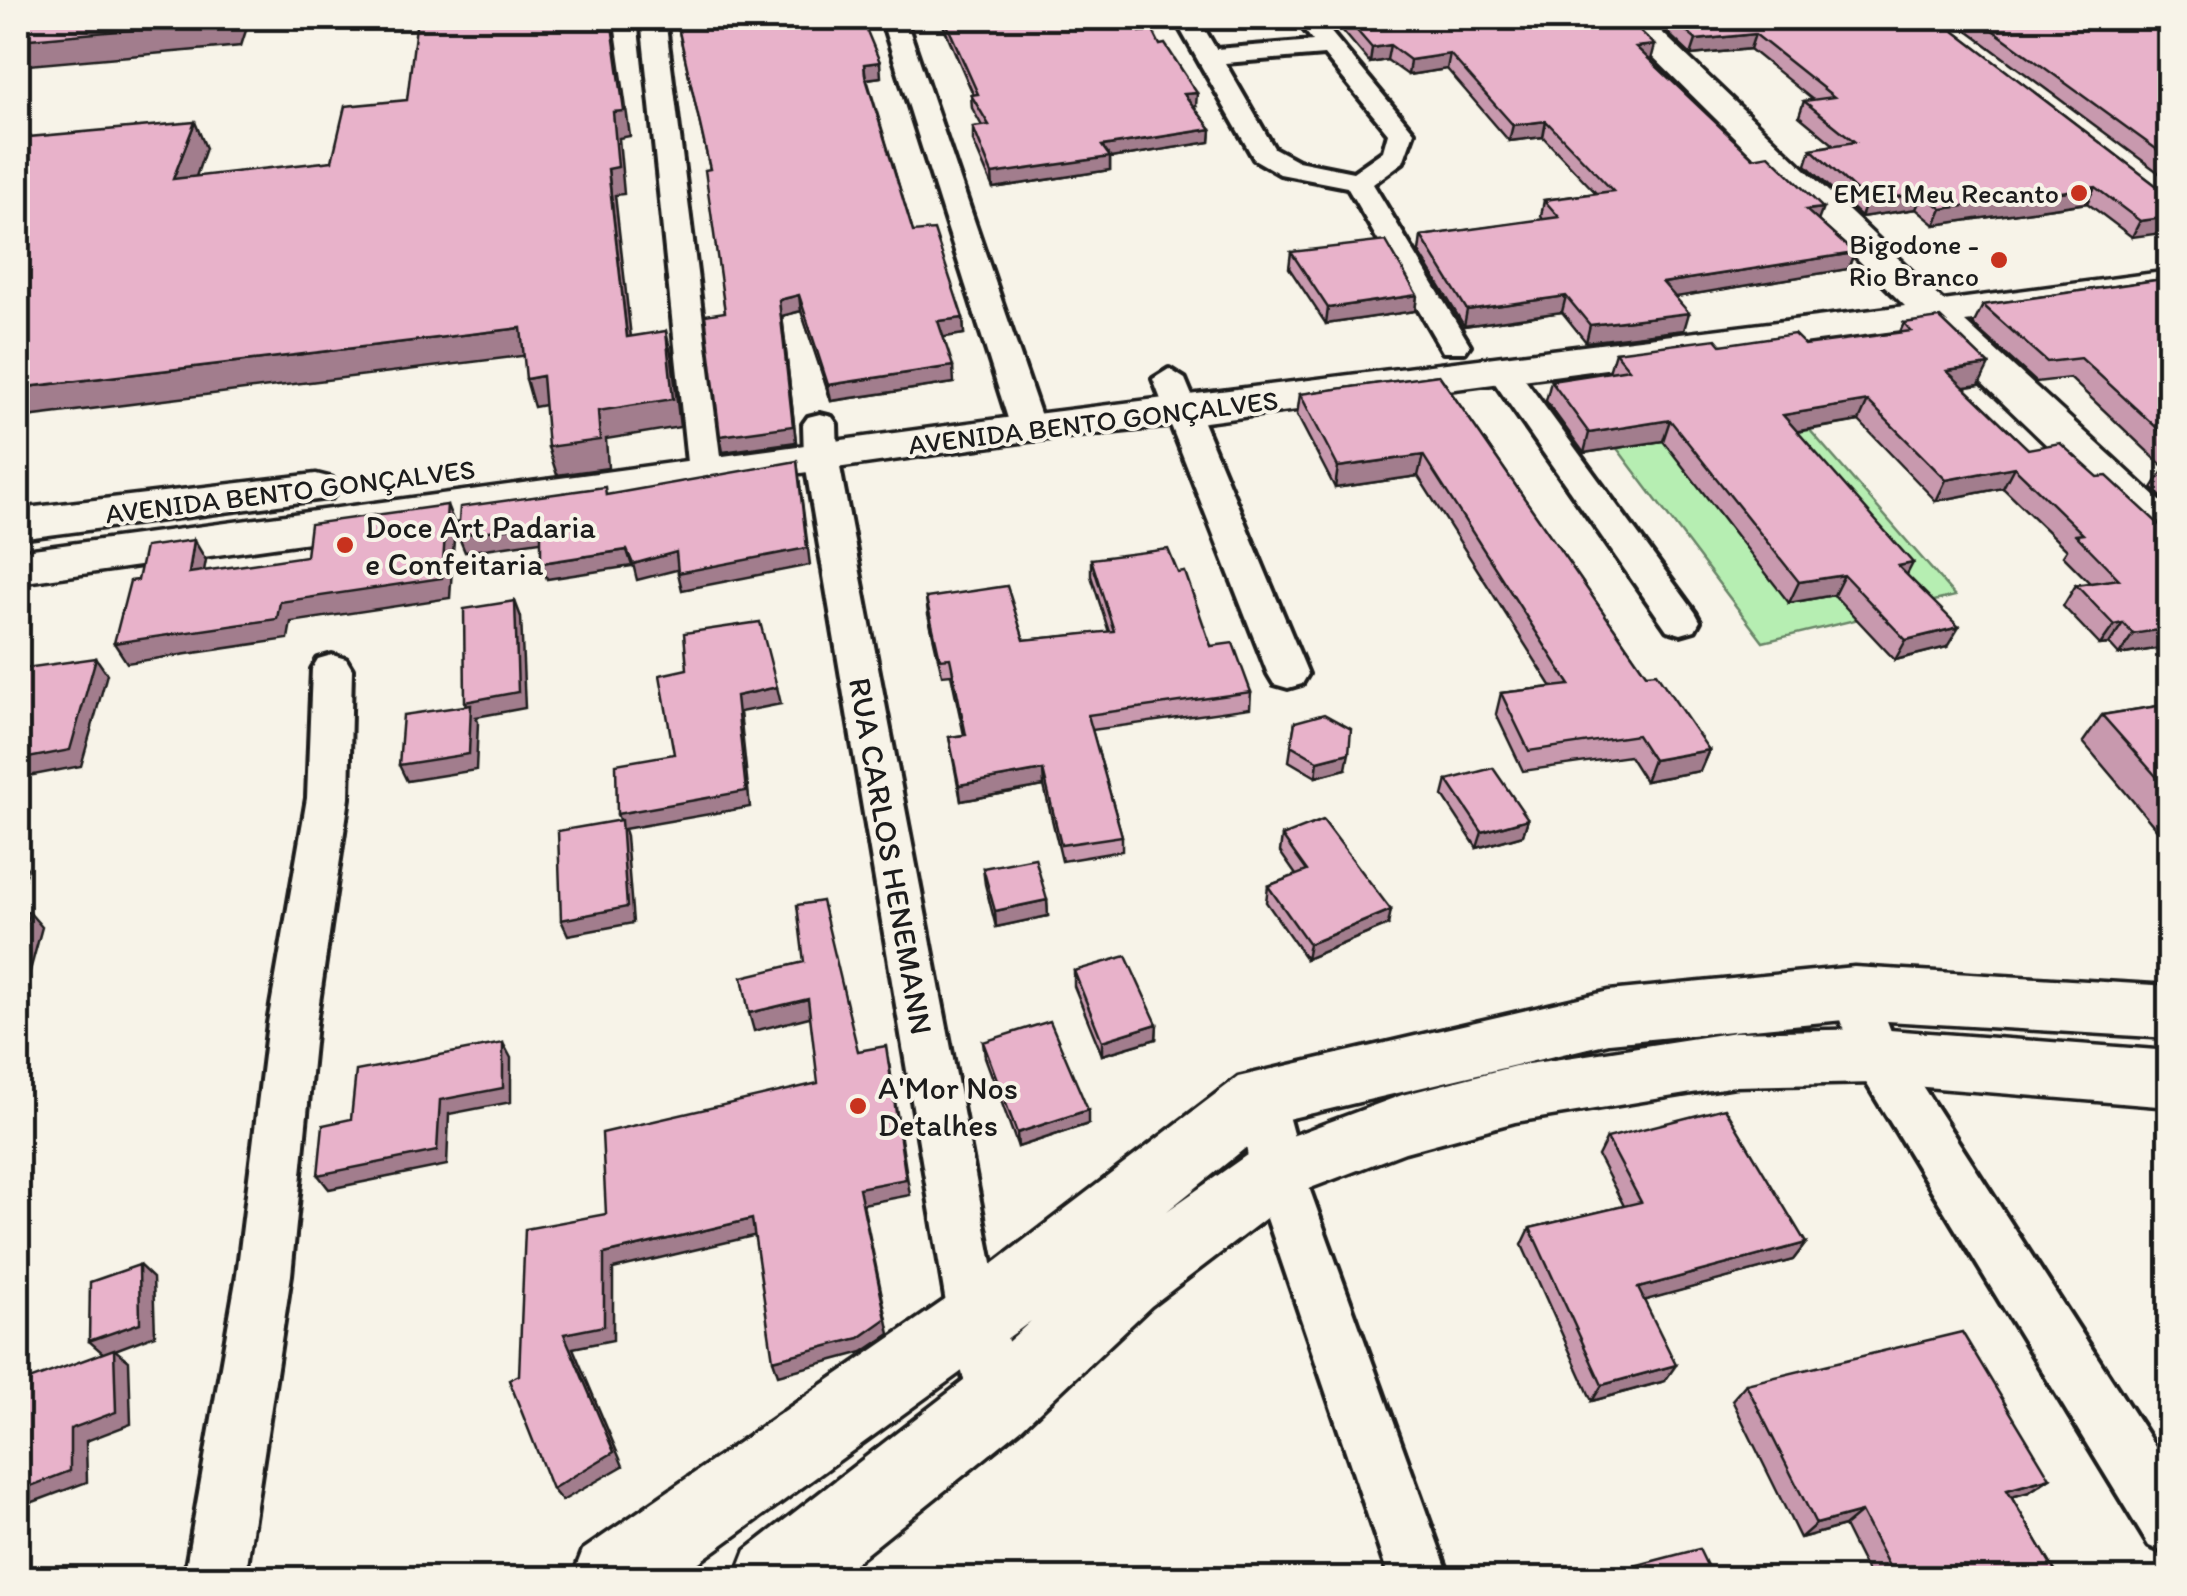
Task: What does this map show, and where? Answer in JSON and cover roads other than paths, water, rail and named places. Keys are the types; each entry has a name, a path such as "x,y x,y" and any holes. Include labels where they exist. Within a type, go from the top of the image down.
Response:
{"main road":[{"path":"1630,18 2170,536"},
{"name":"AVENIDA BENTO GONÇALVES","path":"18,566 410,495 1176,395 1501,369 2170,256"},
{"name":"AVENIDA BENTO GONÇALVES","path":"1176,395 1454,345 1920,299 2170,283"},
{"name":"AVENIDA BENTO GONÇALVES","path":"18,524 410,495"},
{"path":"611,1578 976,1321 1262,1097 1610,1017 1854,993 2170,1012"},
{"path":"774,1578 996,1403 1126,1282 1277,1170 1402,1124 1516,1094 1735,1059 1876,1056 2170,1080"}],"street":[{"path":"653,18 703,457"},
{"path":"894,18 1022,414"},
{"path":"1186,18 1264,152 1290,168 1357,181 1384,168 1396,153 1401,132 1307,18"},
{"path":"1210,57 1329,46"},
{"path":"1357,181 1454,345"},
{"path":"1501,369 1681,621"},
{"path":"1176,395 1288,674"},
{"name":"RUA CARLOS HENEMANN","path":"821,441 976,1321 996,1403"},
{"path":"214,1578 264,1275 292,1023 328,798 332,669"},
{"path":"1854,993 1876,1056 2170,1525"},
{"path":"1262,1097 1277,1170 1420,1578"}],"place":[{"name":"EMEI Meu Recanto","path":"2079,193"},
{"name":"Bigodone - Rio Branco","path":"1999,260"},
{"name":"Doce Art Padaria e Confeitaria","path":"345,545"},
{"name":"A'Mor Nos Detalhes","path":"858,1106"}]}
